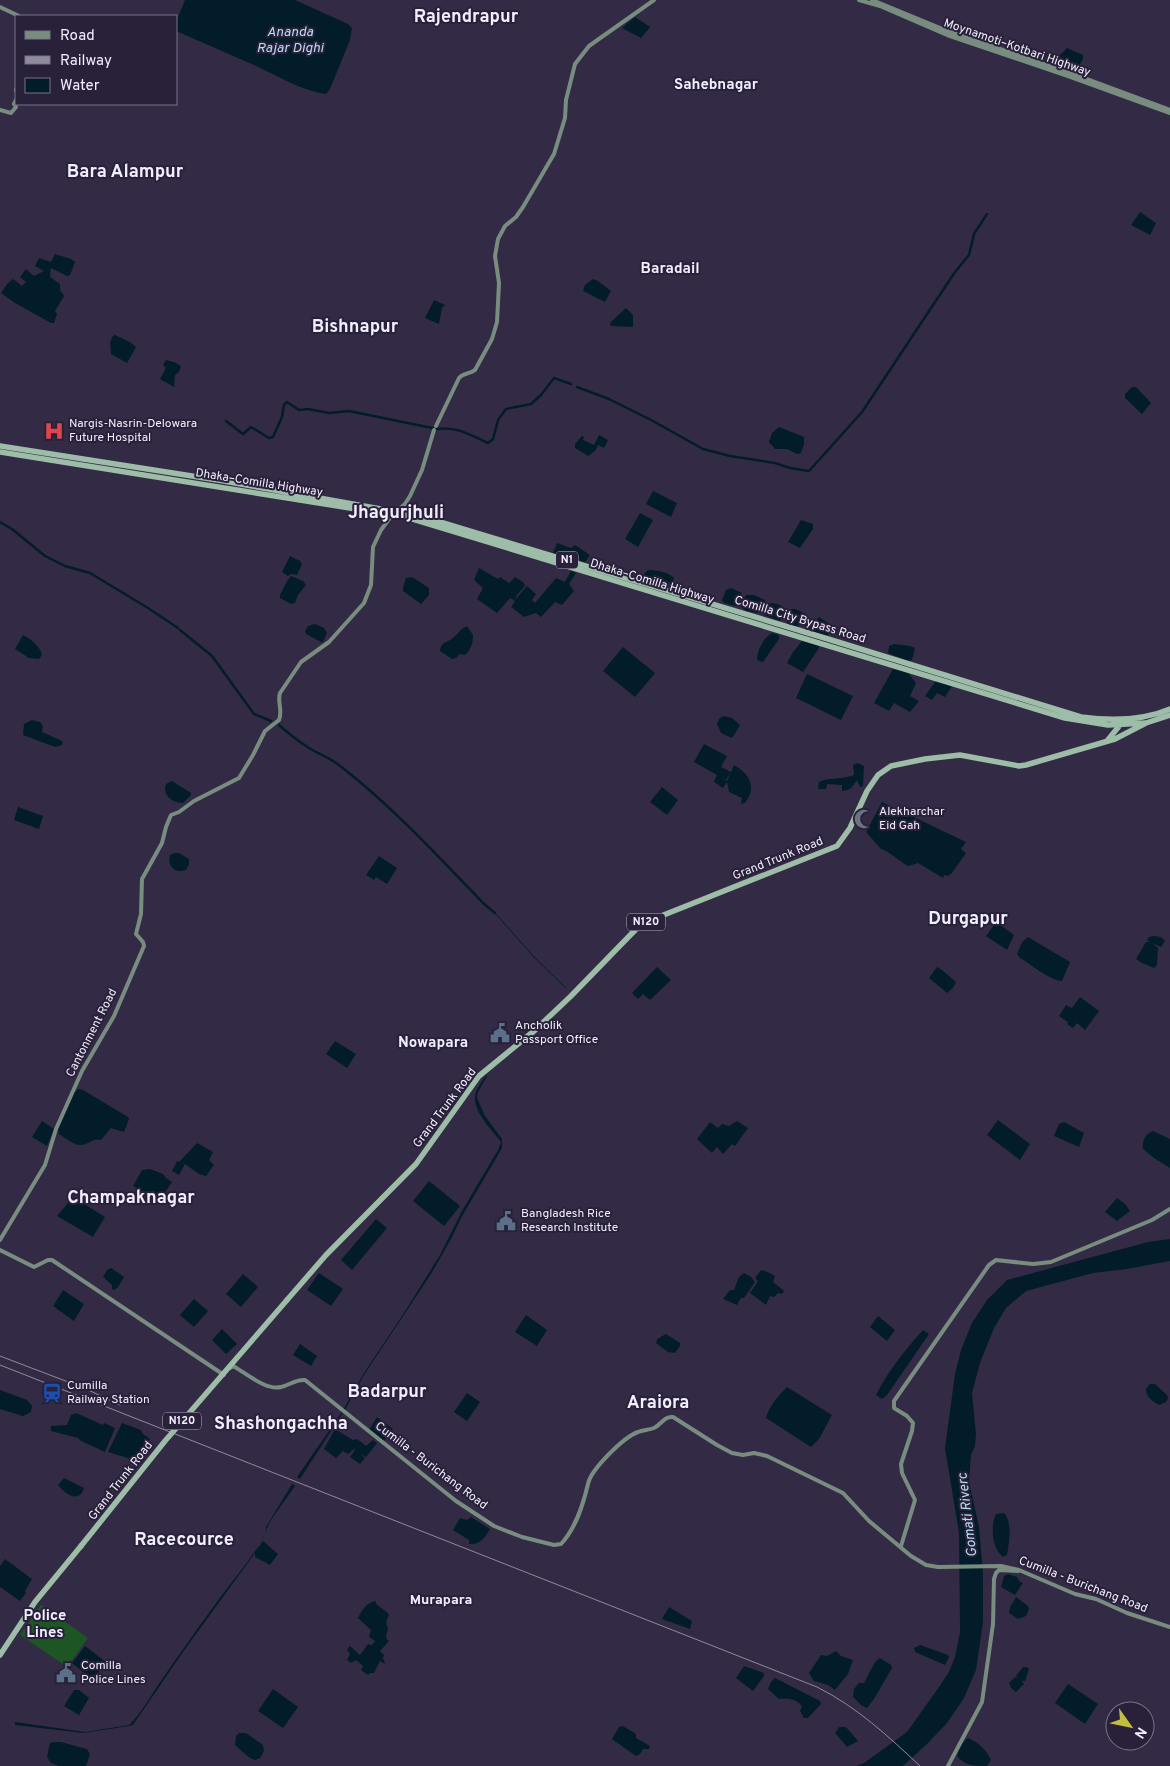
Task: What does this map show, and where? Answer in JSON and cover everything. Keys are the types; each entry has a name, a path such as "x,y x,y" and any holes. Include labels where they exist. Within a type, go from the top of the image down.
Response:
{"highway":[{"name":"Comilla City Bypass Road","path":"0,446 186,474 432,519 828,639 1069,715 1121,722"},
{"name":"Dhaka–Comilla Highway","path":"0,452 394,513"},
{"name":"N1","path":"1121,722 1132,721 1170,709"},
{"path":"1132,721 1149,722 1170,715"},
{"name":"Grand Trunk Road","path":"1113,738 1121,722"},
{"name":"Grand Trunk Road","path":"0,1655 35,1602 165,1441 326,1255 416,1164 479,1076 534,1031 584,984 641,924 837,846 850,828 867,791 878,775 891,766 903,762 953,755 1019,766 1026,765 1105,742 1149,722"}],"main road":[{"name":"Cantonment Road","path":"0,1240 45,1165 56,1129 82,1071 114,1016 144,946 136,934 141,914 142,879 162,843 168,818 199,798 229,784 242,774 265,732 279,720 281,709 278,698 301,662 329,642 364,603 371,584 373,547 381,530 410,496 420,474 435,428 460,378 464,374 472,373 492,339 498,311 499,283 495,256 498,239 505,226 516,217 523,207 554,154 565,118 566,100 575,64 589,46 654,0"},
{"name":"Moynamoti–Kotbari Highway","path":"859,0 880,6 947,35 1170,112"},
{"name":"Moynamoti–Kotbari Highway","path":"872,0 945,30 1072,74 1170,112"},
{"path":"0,7 17,15"},
{"path":"0,110 12,113 16,107 15,102"},
{"path":"901,1546 914,1500 902,1473 901,1464 913,1427 910,1419 894,1408 894,1400 989,1265 996,1260 1033,1264 1051,1262 1152,1220 1170,1210"},
{"name":"Cumilla - Burichang Road","path":"0,1250 34,1267 52,1260 223,1375 234,1366 267,1386 280,1388 303,1379 456,1501 494,1526 522,1537 550,1544 561,1544 581,1512 588,1483 592,1475 614,1449 632,1435 639,1431 654,1428 670,1416 732,1454 754,1453 766,1456 843,1494 869,1521 921,1562 938,1567 1003,1566 1019,1570 1096,1599 1127,1613 1170,1627"},
{"path":"948,1766 982,1702 993,1624 996,1574 999,1570 1014,1572 1019,1570"}],"green space":[{"path":"41,1605 88,1638 67,1667 20,1635"}],"water":[{"name":"Ananda Rajar Dighi","path":"185,0 295,0 348,24 352,28 350,40 330,89 326,94 298,86 178,32 178,17"},
{"path":"635,17 650,27 641,38 622,28"},
{"path":"1067,48 1083,55 1078,68 1061,60 1060,55"},
{"path":"1140,212 1156,223 1150,235 1131,225"},
{"path":"55,254 75,262 70,275 67,276 51,268 50,277 60,284 60,290 64,296 55,311 57,314 54,323 51,323 1,293 13,279 22,286 26,282 20,277 26,269 34,276 44,271 35,266 39,258 51,262"},
{"path":"593,279 611,291 605,302 583,291 585,285"},
{"path":"434,300 445,305 442,308 439,324 425,318"},
{"path":"626,308 633,315 633,327 611,326 610,323"},
{"path":"115,335 136,347 127,363 111,354 110,342"},
{"path":"166,360 181,366 179,372 175,375 174,387 160,379 166,368 163,365"},
{"path":"1132,387 1136,387 1151,403 1142,414 1125,398 1125,394"},
{"path":"779,427 804,437 801,453 797,454 787,449 775,449 769,442 772,433"},
{"path":"599,435 608,440 604,448 598,445 595,451 588,456 575,448 575,444 582,436 584,437 583,440 594,445"},
{"path":"653,491 677,503 671,517 646,504"},
{"path":"640,513 653,520 638,547 625,539"},
{"path":"801,520 813,524 813,529 800,548 788,542"},
{"path":"557,543 571,548 575,545 590,555 585,562 553,553"},
{"path":"290,556 302,564 297,575 291,574 288,576 282,572"},
{"path":"479,568 509,583 515,577 523,582 525,586 515,600 527,586 536,594 532,600 535,603 556,578 565,582 571,571 576,573 569,584 574,591 562,605 555,602 541,617 536,613 524,617 511,607 515,601 510,598 497,613 477,599 483,588 474,580"},
{"path":"648,570 669,574 674,578 673,581 665,586 641,581 643,575"},
{"path":"291,576 303,581 306,585 298,595 295,603 291,604 280,598 280,595"},
{"path":"412,577 429,588 429,595 421,604 403,591 406,578"},
{"path":"731,588 742,593 735,606 724,603 722,600 726,590"},
{"path":"746,595 754,595 765,600 758,613 746,611 741,607"},
{"path":"770,603 784,607 787,611 780,621 764,615 763,612"},
{"path":"791,609 806,614 807,617 802,625 795,626 787,623 787,615"},
{"path":"819,617 833,626 828,636 809,631"},
{"path":"315,624 324,628 327,633 323,642 306,634 305,631 308,626"},
{"path":"467,626 473,638 470,649 465,655 460,654 452,659 440,651 443,644"},
{"path":"772,633 779,635 779,639 763,662 759,661 757,659 758,651 766,638"},
{"path":"23,635 40,649 42,655 39,659 29,658 15,649"},
{"path":"802,641 819,646 803,672 787,663"},
{"path":"894,644 915,648 912,660 908,661 888,653 889,646"},
{"path":"623,647 655,673 635,697 603,671"},
{"path":"893,669 908,673 916,683 910,696 919,701 910,712 894,703 889,711 874,703"},
{"path":"807,674 853,696 841,720 796,698"},
{"path":"937,681 952,686 945,697 937,693 932,700 925,696"},
{"path":"723,716 732,718 740,725 732,738 721,733 717,724"},
{"path":"32,720 40,722 43,726 42,732 60,740 63,742 62,745 55,747 23,735 24,724"},
{"path":"704,744 727,756 721,767 731,772 734,765 748,777 751,792 745,803 741,804 742,798 729,792 727,782 723,788 714,782 717,775 694,762"},
{"path":"858,763 864,766 863,786 860,787 857,780 848,790 842,791 842,785 827,784 826,789 818,789 819,782 823,780 845,778 854,775 853,765"},
{"path":"172,781 191,793 183,803 172,800 165,792 166,784"},
{"path":"662,787 678,800 667,815 650,802"},
{"path":"882,802 966,842 961,849 966,853 952,873 948,876 944,875 943,878 918,863 908,866 881,849 866,832"},
{"path":"18,807 43,816 39,829 14,820"},
{"path":"179,853 189,859 186,870 178,871 171,866 170,855"},
{"path":"379,856 397,868 387,884 376,877 374,880 366,875"},
{"path":"996,922 1014,935 1007,950 986,936"},
{"path":"1028,937 1070,962 1062,981 1046,975 1019,957 1017,954 1022,942"},
{"path":"1149,937 1161,937 1165,941 1161,947 1152,943 1158,948 1157,965 1154,968 1136,959 1146,942 1150,942 1147,940"},
{"path":"657,967 671,980 650,1000 643,994 638,999 632,993"},
{"path":"937,967 956,982 947,993 929,978"},
{"path":"1080,997 1099,1011 1085,1030 1077,1023 1073,1028 1059,1016 1066,1005 1072,1008"},
{"path":"335,1041 356,1054 347,1068 326,1054"},
{"path":"486,1075 477,1098 485,1116 502,1139 502,1148 431,1274 364,1375 346,1408 300,1479 297,1477 342,1412 364,1373 440,1255 462,1211 498,1150 501,1142 484,1121 475,1103 476,1092"},
{"path":"78,1089 83,1090 128,1117 124,1132 111,1128 101,1140 95,1140 82,1145 73,1143 59,1134 58,1129 74,1093"},
{"path":"998,1120 1030,1144 1020,1160 987,1135"},
{"path":"42,1121 54,1129 47,1146 32,1137"},
{"path":"737,1121 748,1128 735,1146 732,1144 723,1154 717,1147 712,1153 697,1139 710,1122 718,1128 722,1124 729,1126"},
{"path":"1064,1122 1084,1133 1079,1147 1054,1136 1059,1124"},
{"path":"1153,1131 1170,1139 1170,1168 1143,1149 1145,1138"},
{"path":"197,1143 213,1152 209,1160 214,1165 206,1176 199,1174 185,1164 179,1175 172,1171 177,1161 181,1162"},
{"path":"150,1169 163,1174 172,1182 162,1197 153,1191 150,1196 133,1186 142,1170"},
{"path":"429,1181 460,1206 444,1226 413,1201"},
{"path":"73,1197 105,1217 93,1237 57,1216"},
{"path":"1117,1198 1130,1211 1117,1221 1105,1212"},
{"path":"376,1219 387,1228 352,1270 341,1260"},
{"name":"Gomati Riverc","path":"1170,1239 1170,1261 1093,1273 1026,1291 1006,1308 994,1328 980,1363 972,1393 976,1434 975,1446 971,1455 969,1482 979,1527 983,1573 983,1622 976,1670 964,1698 947,1723 903,1766 856,1766 864,1763 907,1732 949,1672 955,1657 960,1632 959,1533 945,1448 955,1374 961,1350 972,1323 987,1300 1007,1280 1148,1242"},
{"path":"111,1268 124,1277 114,1290 112,1285 103,1277 107,1270"},
{"path":"761,1270 775,1276 773,1282 784,1291 782,1294 778,1293 774,1297 770,1296 766,1305 750,1293 758,1281 755,1278"},
{"path":"319,1273 343,1289 331,1306 307,1290"},
{"path":"744,1273 755,1282 744,1298 741,1298 737,1305 723,1299 730,1290 734,1290 739,1277"},
{"path":"243,1274 258,1287 241,1307 226,1294"},
{"path":"63,1290 84,1304 74,1321 53,1306"},
{"path":"194,1299 208,1311 194,1327 180,1315"},
{"path":"526,1315 547,1330 537,1346 515,1332"},
{"path":"878,1316 895,1330 887,1341 870,1327"},
{"path":"222,1329 237,1344 226,1354 212,1340"},
{"path":"923,1330 929,1334 887,1395 882,1399 876,1395 881,1386 897,1361"},
{"path":"666,1334 680,1343 675,1353 668,1352 656,1343 657,1339"},
{"path":"300,1344 317,1356 311,1366 293,1355"},
{"path":"1150,1384 1155,1384 1167,1395 1166,1402 1159,1405 1150,1398 1146,1389"},
{"path":"787,1387 832,1415 819,1439 811,1447 766,1418 772,1405"},
{"path":"0,1390 27,1400 32,1406 31,1412 23,1416 0,1409"},
{"path":"467,1393 480,1402 467,1421 454,1412"},
{"path":"76,1413 103,1425 104,1423 115,1428 105,1452 78,1438 51,1431 51,1426 67,1425 71,1415"},
{"path":"377,1417 393,1429 384,1441 369,1430"},
{"path":"122,1423 141,1430 150,1439 134,1460 108,1452"},
{"path":"335,1429 353,1440 357,1439 366,1446 373,1440 377,1443 366,1457 360,1454 365,1458 360,1464 350,1457 354,1449 348,1454 343,1451 336,1458 324,1449"},
{"path":"64,1478 84,1488 79,1496 72,1496 64,1492 58,1485"},
{"path":"292,1484 295,1486 271,1520 264,1534 266,1527"},
{"path":"1004,1513 1009,1522 1010,1533 1007,1555 1003,1557 996,1549 994,1543 993,1525 996,1514"},
{"path":"471,1517 490,1529 482,1540 469,1544 469,1540 453,1530 460,1518 467,1520"},
{"path":"263,1541 278,1554 270,1565 255,1557 255,1553 133,1725 83,1733 15,1725 15,1722 85,1732 129,1725 259,1544 256,1551"},
{"path":"5,1559 32,1579 20,1601 0,1587 0,1566"},
{"path":"1008,1574 1017,1577 1023,1583 1015,1595 1001,1587 1004,1576"},
{"path":"1016,1597 1028,1606 1029,1609 1026,1616 1018,1619 1009,1613"},
{"path":"376,1601 376,1604 389,1615 386,1622 388,1629 386,1635 389,1641 380,1651 384,1655 385,1664 380,1661 374,1673 368,1675 361,1670 363,1666 356,1660 351,1663 347,1660 350,1654 347,1650 350,1646 360,1655 368,1644 372,1645 375,1641 369,1637 371,1630 358,1618 367,1605"},
{"path":"669,1607 692,1621 690,1629 662,1619"},
{"path":"920,1645 948,1655 949,1657 945,1665 915,1652 914,1648"},
{"path":"85,1646 106,1662 93,1680 72,1663"},
{"path":"836,1651 841,1656 853,1660 848,1674 835,1690 828,1685 814,1681 809,1673 821,1655 827,1656"},
{"path":"880,1658 891,1665 892,1668 867,1708 853,1697 854,1689 859,1683 864,1683 875,1662"},
{"path":"744,1666 764,1673 764,1676 753,1691 736,1678"},
{"path":"1023,1667 1029,1669 1025,1681 1022,1681 1024,1684 1016,1692 1009,1683 1015,1677 1018,1678 1016,1676"},
{"path":"775,1678 820,1701 821,1704 808,1718 804,1718 800,1711 802,1706 800,1704 792,1700 779,1699 768,1689"},
{"path":"1068,1684 1098,1704 1085,1724 1055,1703"},
{"path":"273,1689 298,1707 283,1728 258,1711"},
{"path":"74,1690 79,1690 89,1698 79,1715 64,1706"},
{"path":"623,1726 636,1734 636,1738 650,1746 649,1749 643,1749 636,1756 612,1739 619,1727"},
{"path":"839,1727 846,1727 858,1741 847,1747 835,1733"},
{"path":"239,1733 246,1733 263,1745 264,1751 260,1758 255,1760 250,1758 235,1745 236,1736"},
{"path":"968,1738 985,1750 991,1760 987,1766 966,1764 957,1756 961,1746"},
{"path":"61,1742 87,1749 90,1754 86,1766 59,1766 51,1763 47,1757 50,1743"}],"waterway":[{"path":"577,387 609,399 703,449 809,471 862,412 955,272 969,255 974,234 987,214"},
{"path":"226,421 243,434 251,427 269,438 273,437 282,417 284,405 287,402 299,410 308,409 329,413 349,411 437,429 457,430 488,443 493,439 498,420 506,409 531,404 541,395 554,378 571,384"},
{"path":"0,522 12,529 45,556 65,566 90,573 178,628"},
{"path":"180,630 212,656 254,714 271,721"},
{"path":"279,725 293,737 332,760 359,781 414,831 483,903 495,913"},
{"path":"495,913 535,958 566,988"}],"railway":[{"path":"0,1356 84,1388 120,1405"},
{"path":"0,1365 817,1687 859,1713 920,1766"}],"place":[{"name":"Nargis-Nasrin-Delowara Future Hospital","path":"54,431"},
{"name":"Alekharchar Eid Gah","path":"864,819"},
{"name":"Ancholik Passport Office","path":"500,1033"},
{"name":"Bangladesh Rice Research Institute","path":"506,1221"},
{"name":"Cumilla Railway Station","path":"52,1393"},
{"name":"Comilla Police Lines","path":"66,1673"}],"district":[{"name":"Rajendrapur","path":"466,17"},
{"name":"Sahebnagar","path":"716,85"},
{"name":"Bara Alampur","path":"125,172"},
{"name":"Baradail","path":"670,269"},
{"name":"Bishnapur","path":"355,327"},
{"name":"Jhagurjhuli","path":"396,513"},
{"name":"Durgapur","path":"968,919"},
{"name":"Nowapara","path":"433,1043"},
{"name":"Champaknagar","path":"131,1198"},
{"name":"Badarpur","path":"387,1392"},
{"name":"Araiora","path":"658,1403"},
{"name":"Shashongachha","path":"281,1424"},
{"name":"Racecource","path":"184,1540"},
{"name":"Murapara","path":"441,1600"},
{"name":"Police Lines","path":"45,1624"}]}
